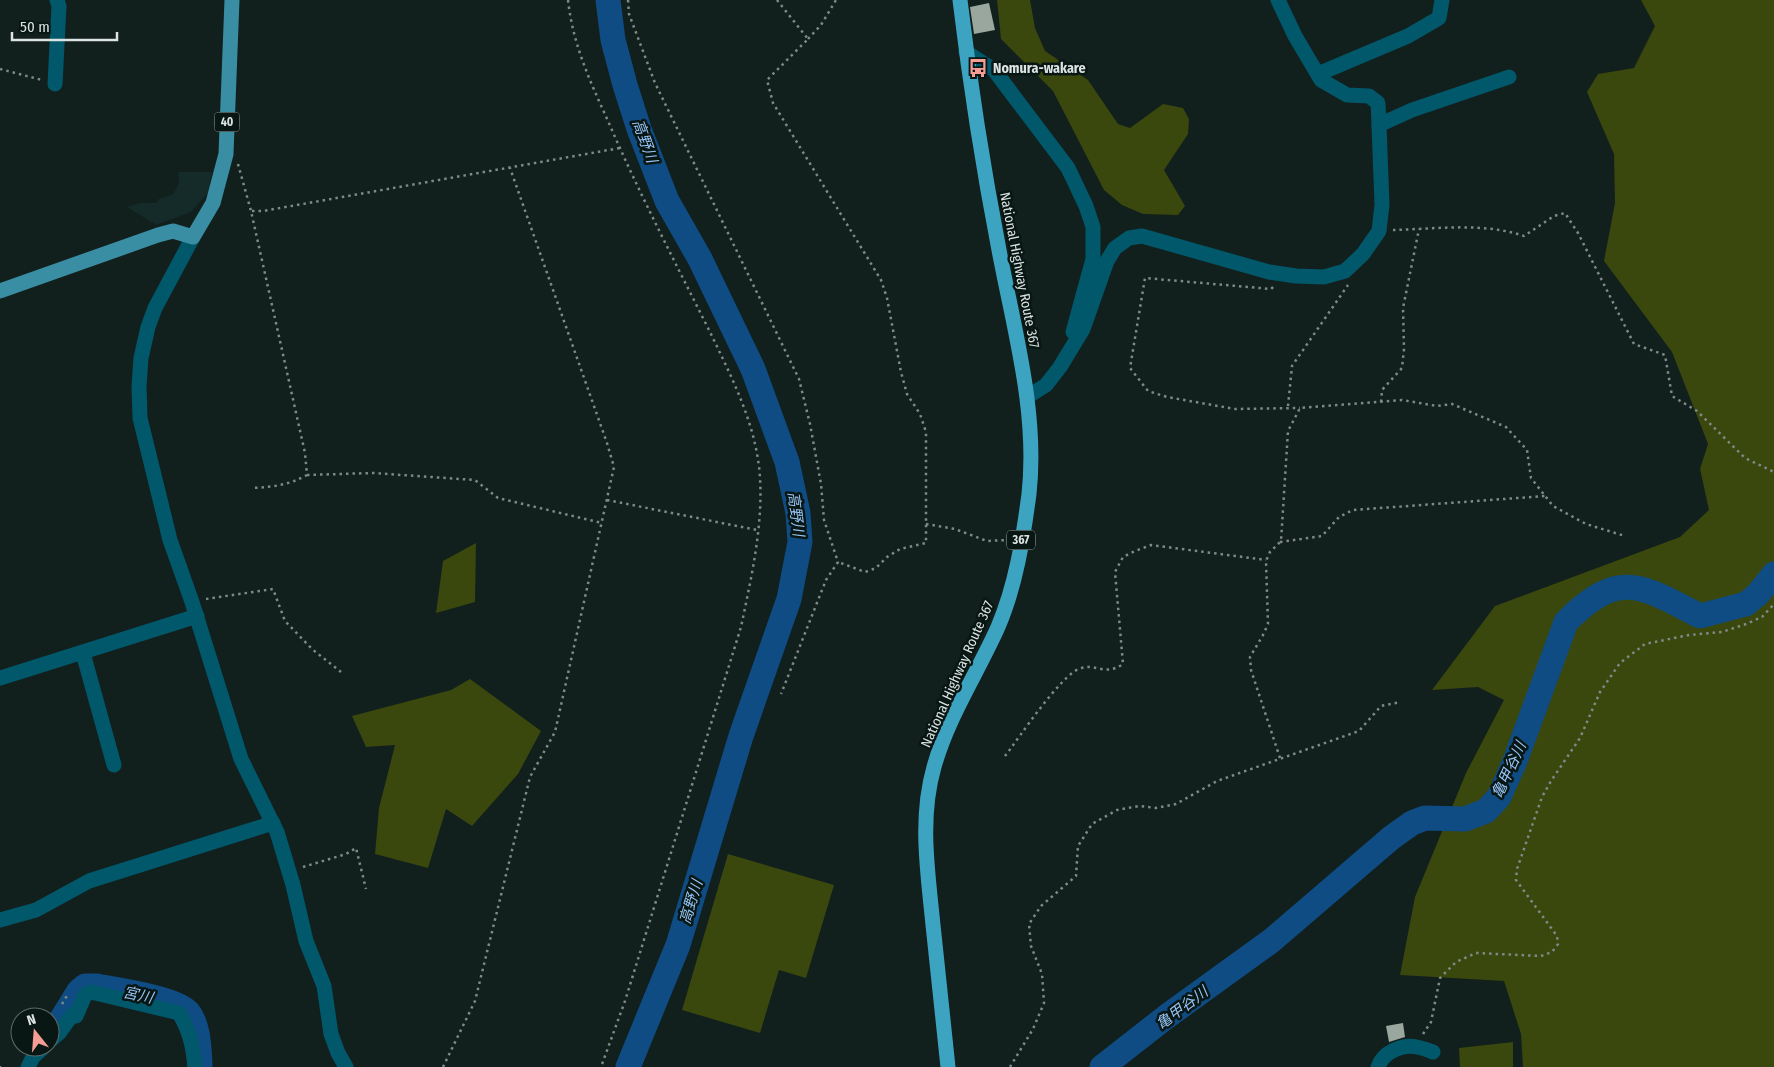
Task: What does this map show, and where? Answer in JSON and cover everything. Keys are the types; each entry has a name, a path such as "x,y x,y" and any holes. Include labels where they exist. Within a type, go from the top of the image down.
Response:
{"highway":[{"name":"National Highway Route 367","path":"948,1067 926,855 926,812 934,768 948,726 998,626 1016,577 1029,492 1031,432 1027,397 993,219 966,52 960,0"}],"main road":[{"name":"40","path":"193,237 213,203 226,154 232,0"},
{"path":"0,291 173,231 193,237"}],"street":[{"path":"55,84 59,6 57,0"},
{"path":"1027,397 1046,385 1067,356 1083,329 1107,261 1114,248 1129,238 1142,236 1269,272 1296,276 1324,277 1345,271 1363,254 1378,231 1382,205 1378,103 1369,96 1348,95 1321,80 1295,36 1278,0"},
{"path":"1318,74 1408,36 1431,23 1439,18 1442,0"},
{"path":"966,52 994,70 1068,168 1086,206 1093,227 1093,259 1067,356"},
{"path":"1379,124 1412,110 1509,77"},
{"path":"193,237 155,308 148,327 141,358 140,418 170,540 194,609 241,759 277,832 292,879 306,941 324,986 331,1034 346,1067"},
{"path":"0,678 83,653 194,609"},
{"path":"83,653 114,765"},
{"path":"0,920 36,910 89,881 273,823"},
{"path":"60,1032 72,1015 76,1016 85,995 91,992 179,1013 187,1026 195,1067"},
{"path":"1378,1067 1384,1056 1390,1052 1416,1046 1432,1052"}],"path":[{"path":"568,0 574,38 581,59 620,148 735,384 753,437 760,477 754,564 741,627 625,1002 601,1067"},
{"path":"628,0 629,14 656,83 799,378 821,484 824,520 838,562"},
{"path":"777,0 808,39"},
{"path":"836,0 821,25 767,80 773,104 881,280 887,298 907,394 920,414 926,432 926,543 900,549 887,557 876,568 866,572 838,562"},
{"path":"0,69 55,84"},
{"path":"251,211 263,211 620,148"},
{"path":"226,154 234,155 240,167 305,453 307,475"},
{"path":"443,1067 475,1001 530,777 555,732 614,467 510,168"},
{"path":"1378,231 1476,227 1524,236 1554,216 1565,213 1578,233 1634,344 1665,355 1672,396 1697,411 1745,458 1774,472"},
{"path":"1381,402 1382,390 1402,368 1404,349 1403,308 1418,229"},
{"path":"1288,407 1292,366 1348,287 1345,271"},
{"path":"1296,276 1271,289 1145,278 1130,368 1148,391 1167,397 1235,409 1300,408 1402,400 1437,406 1452,404 1506,427 1527,450 1531,478 1553,506 1586,524 1626,536"},
{"path":"1281,541 1288,431 1300,408"},
{"path":"252,488 294,483 307,475 373,473 475,480 498,498 602,523"},
{"path":"1280,758 1251,670 1250,657 1268,624 1266,561 1270,552 1281,541 1322,536 1339,517 1353,510 1545,496"},
{"path":"607,500 757,530"},
{"path":"926,524 955,529 987,541 1021,540"},
{"path":"1004,756 1053,692 1068,676 1079,668 1091,667 1105,671 1117,668 1123,664 1115,572 1123,557 1151,545 1266,561"},
{"path":"781,694 826,580 838,562"},
{"path":"194,609 273,589 285,621 312,649 341,672"},
{"path":"1416,1046 1431,1022 1440,978 1456,962 1476,953 1541,956 1552,952 1558,944 1557,936 1516,880 1517,870 1542,796 1550,781 1580,738 1600,692 1620,663 1645,644 1689,635 1722,632 1762,617 1774,604"},
{"path":"1010,1067 1033,1029 1044,1003 1042,974 1031,946 1029,924 1041,906 1076,876 1078,846 1092,824 1117,810 1139,806 1156,808 1176,804 1217,781 1359,731 1381,706 1401,702"},
{"path":"292,879 304,867 346,854 356,848 366,889"}],"shaded area":[{"path":"178,172 212,172 208,193 191,212 156,225 127,207 140,203 156,203 159,199 173,194 179,183"}],"green space":[{"path":"997,0 1030,0 1035,28 1045,51 1088,80 1118,124 1130,128 1163,104 1183,108 1189,119 1188,134 1164,170 1185,206 1178,215 1143,214 1122,205 1104,190 1053,91 1001,39"},
{"path":"1641,0 1774,0 1774,1067 1523,1067 1521,1034 1504,981 1400,975 1415,897 1466,773 1504,700 1478,687 1432,690 1495,606 1680,537 1709,510 1700,469 1708,444 1672,352 1604,261 1615,203 1614,154 1587,92 1598,74 1634,68 1655,26"},
{"path":"476,543 475,602 436,613 443,561"},
{"path":"470,679 541,731 518,774 472,826 446,809 428,868 375,854 379,808 395,745 366,747 352,716 451,690"},
{"path":"728,854 834,885 806,978 779,970 760,1033 682,1010"},
{"path":"1513,1042 1513,1067 1460,1067 1459,1048"}],"building":[{"path":"989,3 995,30 974,34 970,7"},
{"path":"1403,1023 1405,1037 1389,1042 1386,1026"}],"waterway":[{"name":"高野川","path":"608,0 613,40 639,129 667,201 700,259 753,369 787,462 798,513 800,542 789,599 741,736 678,945 628,1067"},
{"name":"亀甲谷川","path":"1102,1067 1166,1017 1271,941 1391,838 1412,823 1425,818 1465,819 1486,811 1499,797 1515,761 1566,622 1585,605 1601,594 1616,588 1631,588 1646,590 1700,616 1746,604 1758,594 1774,574"},
{"name":"宮川","path":"60,1022 79,991 85,986 97,986 146,995 181,1007 192,1017 199,1044 200,1064"}],"place":[{"name":"Nomura-wakare","path":"978,68"}]}
